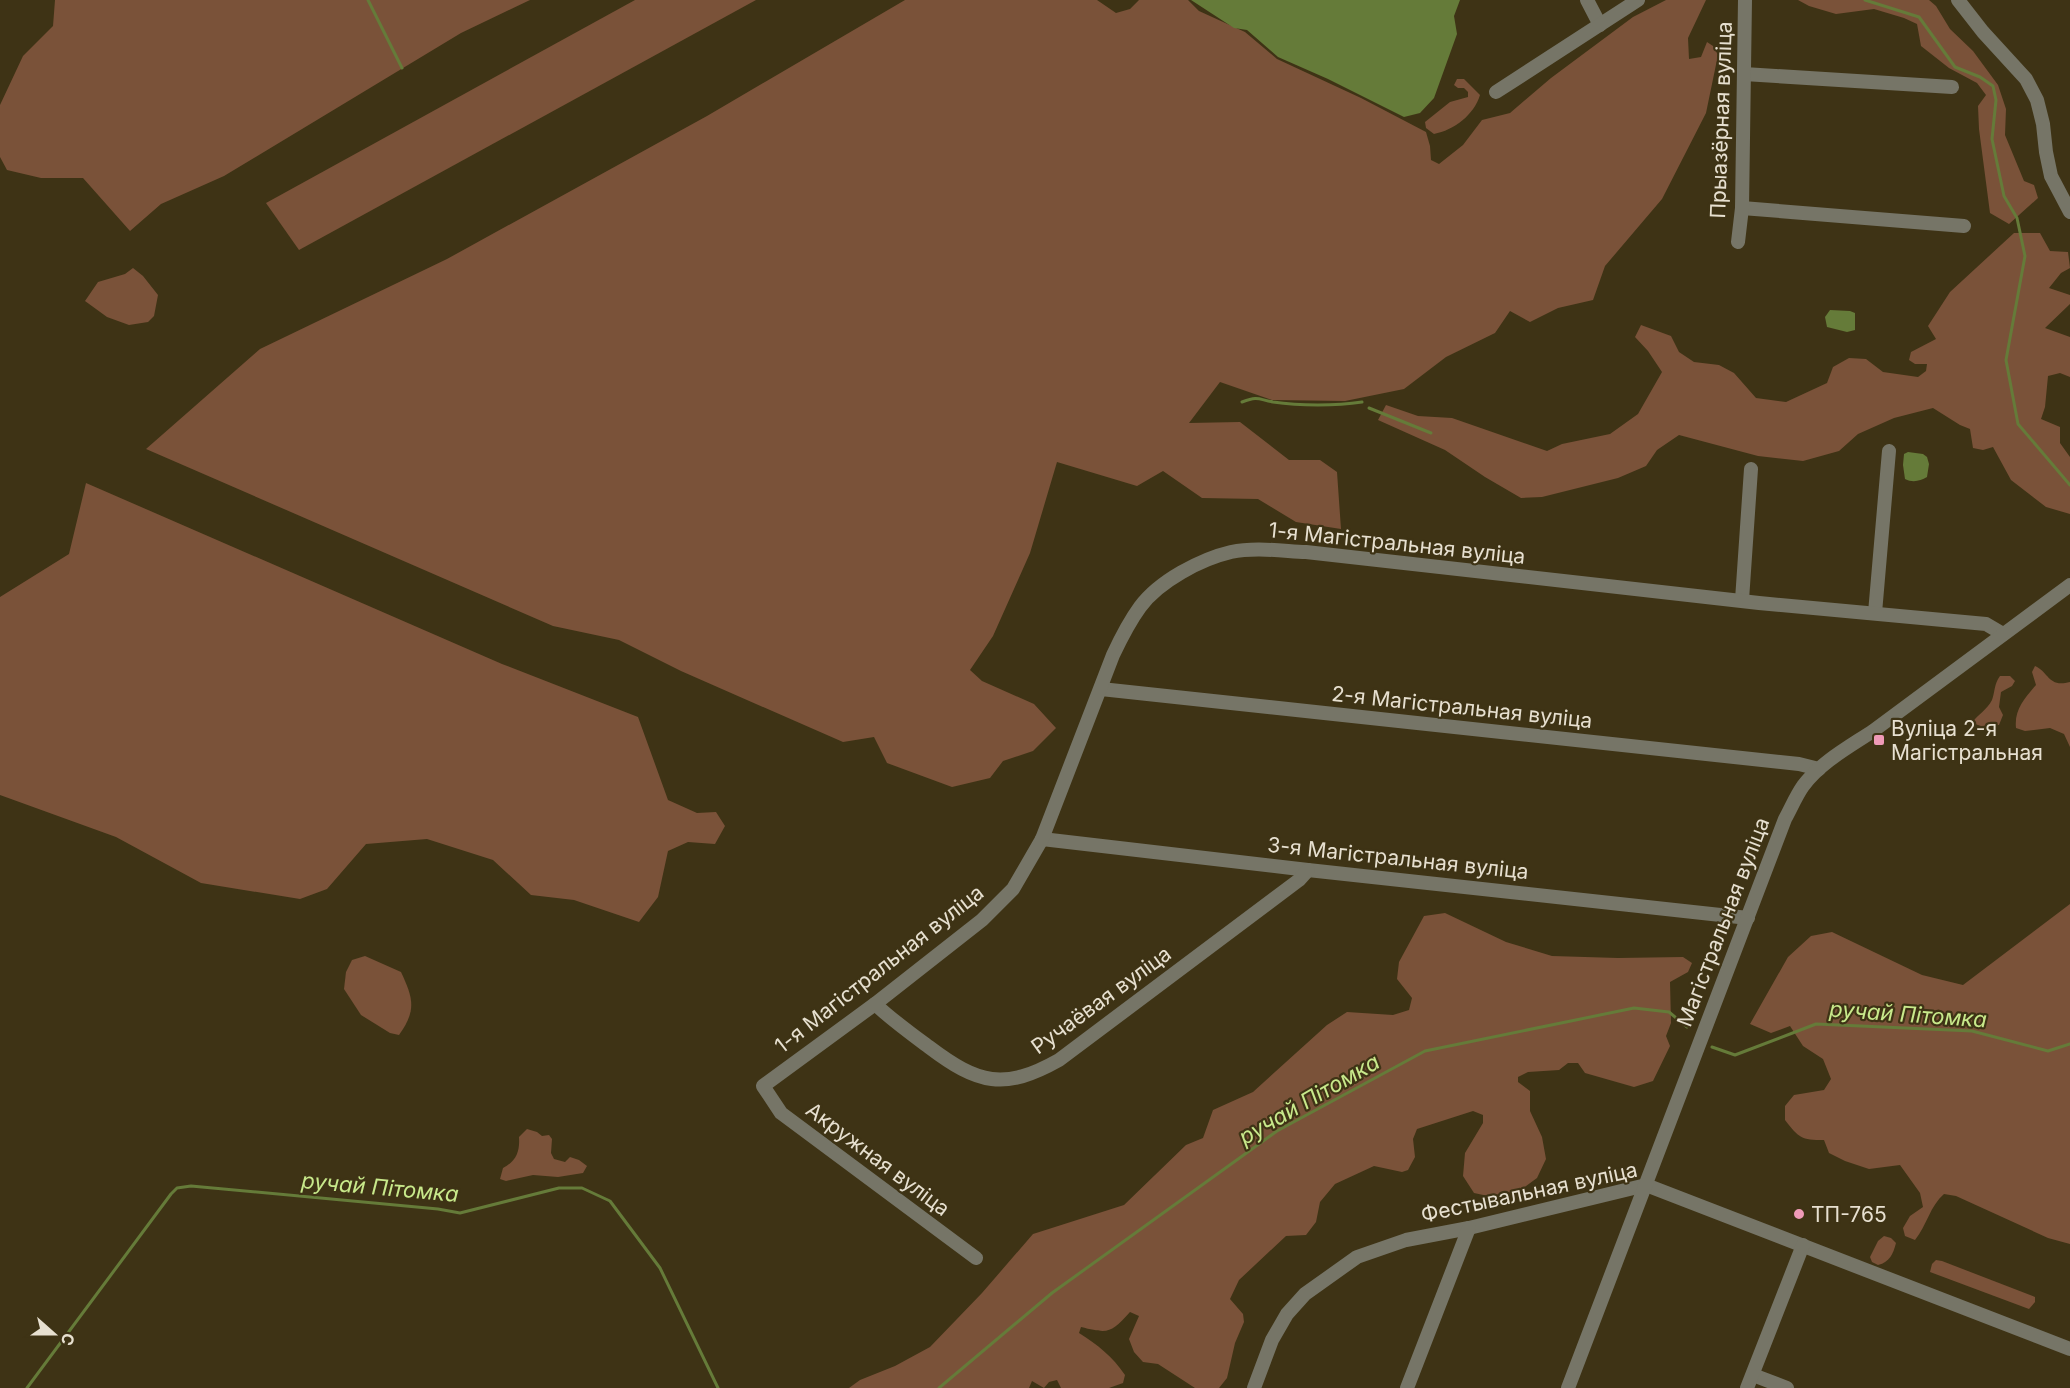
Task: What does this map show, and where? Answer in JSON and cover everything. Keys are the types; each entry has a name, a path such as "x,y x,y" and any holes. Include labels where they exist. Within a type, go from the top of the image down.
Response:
{"street":[{"path":"1587,0 1600,25"},
{"path":"1496,92 1638,0"},
{"name":"Прыазёрная вуліца","path":"1738,242 1742,208 1745,0"},
{"path":"1958,0 1983,32 2026,79 2037,100 2051,176 2070,212"},
{"path":"1744,74 1952,87"},
{"path":"1742,208 1964,226"},
{"path":"1875,613 1889,451"},
{"path":"1742,600 1751,469"},
{"name":"1-я Магістральная вуліца","path":"763,1086 875,1004 982,920 1013,889 1042,839 1113,655 1125,630 1142,604 1180,573 1208,560 1233,552 1265,550 1306,552 1742,600 1986,624 2003,634"},
{"name":"Магістральная вуліца","path":"1568,1388 1785,819 1803,786 1819,769 2070,585"},
{"name":"2-я Магістральная вуліца","path":"1101,689 1787,763 1819,769"},
{"name":"3-я Магістральная вуліца","path":"1042,839 1748,918"},
{"name":"Ручаёвая вуліца","path":"875,1004 891,1019 962,1071 978,1078 997,1079 1036,1072 1059,1060 1299,880 1308,870"},
{"name":"Акружная вуліца","path":"763,1086 781,1113 976,1258"},
{"name":"Фестывальная вуліца","path":"1254,1388 1272,1340 1287,1314 1305,1294 1358,1257 1406,1240 1469,1228 1646,1185 2070,1349"},
{"path":"1407,1388 1469,1228"},
{"path":"1787,1388 1750,1381 1803,1245"}],"shaded area":[{"path":"55,0 530,0 461,33 224,176 161,204 130,231 83,178 41,178 7,170 0,157 0,105 23,56 53,26"},
{"path":"635,0 756,0 299,250 266,203"},
{"path":"905,0 1097,0 1116,13 1130,9 1139,0 1188,0 1199,11 1245,32 1277,59 1361,98 1426,132 1431,160 1439,164 1463,145 1482,120 1510,113 1551,78 1633,17 1666,0 1706,0 1688,38 1689,59 1701,57 1707,42 1713,46 1718,55 1706,113 1662,199 1605,266 1593,300 1558,308 1530,322 1510,311 1495,333 1446,357 1404,389 1345,401 1272,400 1220,382 1189,423 1240,422 1289,460 1320,460 1337,472 1341,529 1296,522 1258,499 1202,498 1163,471 1137,486 1057,462 1030,553 993,636 970,670 982,681 1034,704 1056,728 1033,751 1003,761 990,778 952,787 887,763 874,737 843,742 681,671 619,640 553,626 146,449 260,349 447,259 707,116"},
{"path":"1191,0 1460,0 1454,16 1457,34 1434,98 1420,113 1404,117 1278,57 1247,30 1234,28"},
{"path":"1798,0 1929,0 1936,6 1950,29 1973,51 1998,85 2006,109 2005,135 2024,181 2034,185 2038,198 2009,224 1990,213 1978,106 1986,95 1977,83 1949,68 1921,46 1917,24 1874,9 1836,14 1809,6"},
{"path":"1457,79 1464,79 1480,95 1468,115 1449,129 1434,134 1426,128 1425,122 1450,102 1468,97 1468,92 1464,88 1454,85"},
{"path":"2014,233 2040,233 2050,251 2068,252 2070,268 2061,273 2049,288 2070,295 2070,304 2045,328 2070,337 2070,377 2060,373 2048,376 2045,407 2041,419 2060,427 2060,443 2070,457 2070,514 2046,507 2011,480 1993,447 1983,450 1973,448 1970,429 1933,408 1894,418 1858,434 1839,451 1803,461 1758,456 1679,435 1657,450 1646,466 1618,478 1542,497 1521,498 1445,450 1378,420 1386,405 1418,416 1452,418 1547,451 1562,444 1610,434 1638,414 1662,372 1635,337 1641,325 1671,336 1679,352 1694,362 1719,365 1734,373 1756,398 1786,402 1827,383 1833,367 1849,358 1866,359 1883,372 1918,377 1926,371 1927,364 1915,364 1909,360 1911,352 1936,339 1928,326 1950,292"},
{"path":"133,268 143,276 158,295 154,316 148,322 129,325 107,317 85,301 98,282 125,274"},
{"path":"1830,310 1855,313 1855,330 1847,332 1827,327 1825,317"},
{"path":"1908,452 1923,454 1927,457 1929,464 1927,477 1916,481 1905,479 1904,454"},
{"path":"86,483 502,664 638,717 668,800 697,813 716,812 725,826 715,844 688,842 668,851 658,897 639,922 574,900 531,895 493,860 427,839 366,844 327,889 300,899 201,883 116,837 0,795 0,597 69,554"},
{"path":"2035,666 2057,683 2070,682 2070,747 2064,734 2050,728 2025,731 2016,728 2019,710 2036,685 2032,672"},
{"path":"2000,676 2010,676 2015,681 2012,686 2001,692 1999,707 2003,715 1999,725 1981,726 1972,723 1990,703"},
{"path":"2070,904 2070,1244 2048,1238 1956,1196 1944,1194 1935,1204 1915,1240 1905,1236 1903,1228 1910,1216 1923,1207 1920,1193 1900,1165 1869,1169 1845,1161 1829,1153 1824,1140 1801,1137 1785,1120 1785,1106 1794,1095 1824,1090 1831,1079 1823,1059 1803,1046 1790,1026 1771,1033 1750,1024 1788,957 1811,936 1832,932 1922,975 1963,985"},
{"path":"1445,913 1506,942 1552,956 1683,957 1692,963 1688,972 1670,982 1671,1023 1666,1036 1670,1046 1653,1081 1634,1087 1585,1073 1578,1063 1568,1063 1559,1070 1528,1072 1518,1077 1518,1082 1530,1091 1530,1111 1542,1137 1546,1159 1537,1178 1519,1191 1488,1196 1474,1193 1463,1176 1465,1153 1483,1123 1483,1115 1473,1111 1417,1129 1413,1139 1415,1157 1408,1170 1402,1172 1374,1166 1335,1184 1320,1202 1316,1222 1306,1235 1286,1236 1239,1280 1230,1299 1243,1314 1244,1322 1235,1343 1227,1378 1219,1388 1195,1388 1158,1364 1143,1362 1134,1352 1129,1339 1139,1316 1130,1312 1114,1328 1098,1331 1081,1327 1079,1333 1104,1351 1125,1375 1123,1383 1109,1388 1061,1388 1057,1380 1049,1382 1044,1388 1032,1381 1029,1388 849,1388 860,1380 895,1366 930,1347 982,1293 1033,1234 1124,1205 1186,1145 1203,1138 1213,1110 1253,1092 1327,1025 1347,1012 1393,1015 1409,1010 1412,998 1397,979 1399,962 1424,916"},
{"path":"365,956 401,972 405,981 411,1011 399,1035 390,1033 361,1015 344,989 346,972 352,960"},
{"path":"527,1129 542,1136 549,1135 552,1139 551,1153 554,1159 565,1162 570,1157 579,1160 587,1166 583,1173 558,1177 533,1175 506,1181 500,1179 503,1168 516,1156 519,1137"},
{"path":"1884,1236 1896,1243 1890,1257 1878,1265 1872,1262 1870,1257 1878,1241"},
{"path":"1936,1260 2035,1297 2035,1302 2029,1309 1930,1272"}],"waterway":[{"path":"368,0 402,68"},
{"path":"1865,0 1919,17 1955,67 1980,77 1993,86 1996,100 1992,139 2004,196 2017,218 2025,256 2006,360 2018,424 2070,485"},
{"path":"1242,402 1255,399 1306,405 1362,402"},
{"path":"1369,408 1431,433"},
{"name":"ручай Пітомка","path":"939,1388 1052,1293 1277,1131 1425,1051 1634,1008 1669,1012 1687,1027"},
{"name":"ручай Пітомка","path":"1712,1047 1735,1055 1816,1024 1972,1031 2048,1051 2070,1044"},
{"name":"ручай Пітомка","path":"27,1388 171,1194 177,1188 191,1186 460,1213 559,1188 582,1188 610,1201 660,1268 718,1388"}],"place":[{"name":"Вуліца 2-я Магістральная","path":"1879,740"},
{"name":"ТП-765","path":"1799,1214"}]}
